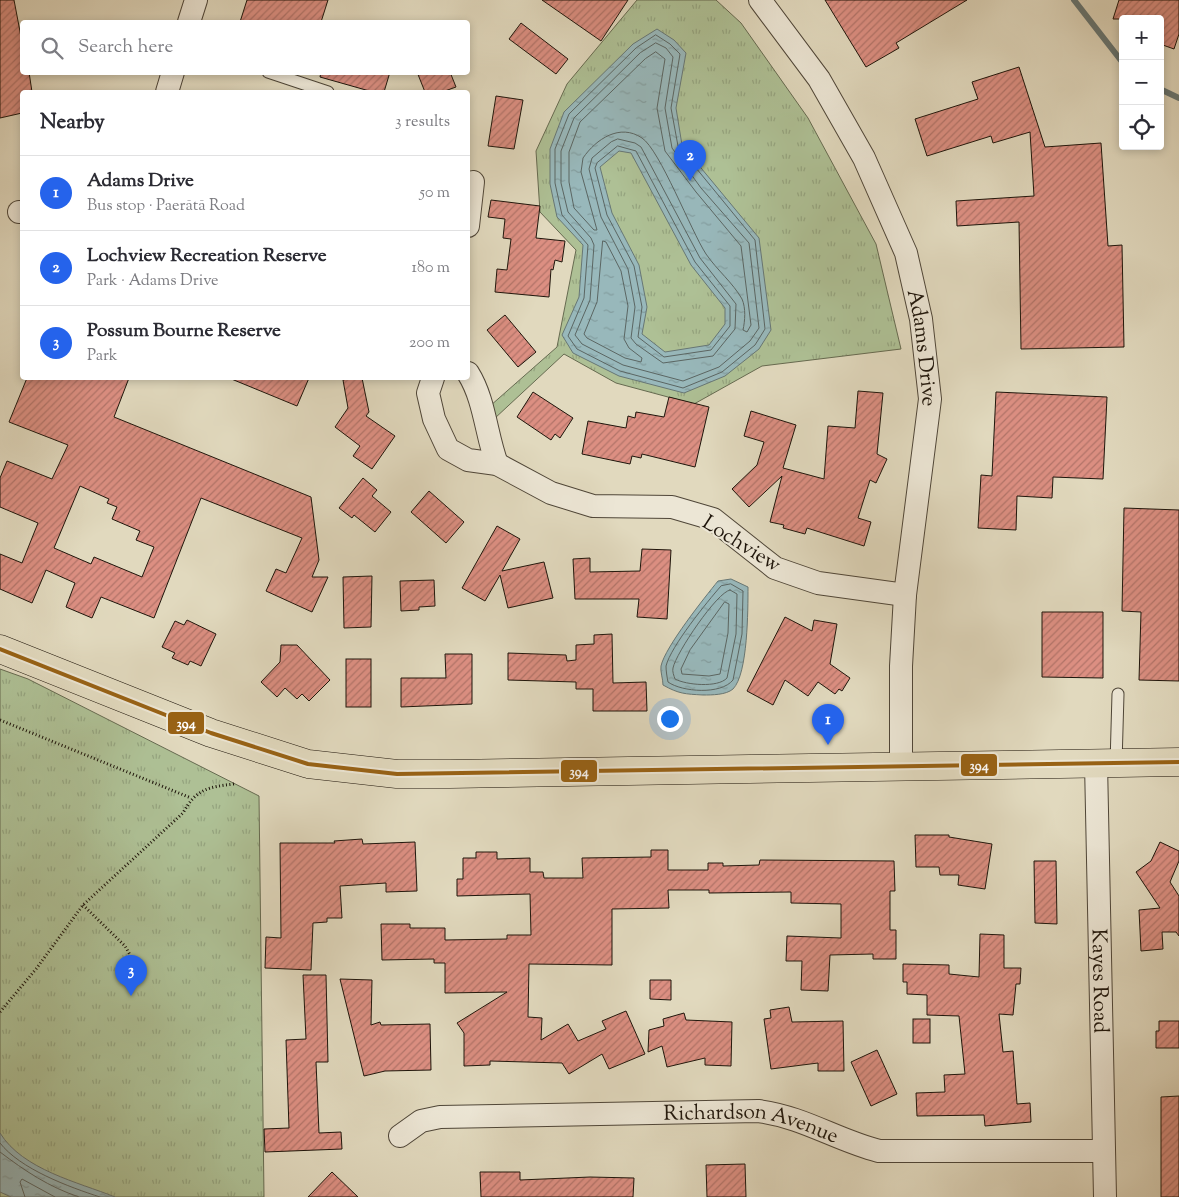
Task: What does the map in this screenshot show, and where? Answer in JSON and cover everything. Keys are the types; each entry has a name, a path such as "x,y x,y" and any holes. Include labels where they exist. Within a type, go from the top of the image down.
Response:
{"main road":[{"path":"0,649 210,734 271,754 333,768 397,774 450,774 900,765 1179,762"}],"street":[{"path":"190,20 196,0"},
{"name":"Adams Drive","path":"760,0 819,79 864,158 906,253 921,319 930,399 905,595 901,666 900,765"},
{"path":"168,90 172,75"},
{"path":"470,208 473,182"},
{"path":"470,376 477,388 488,441 497,464"},
{"name":"Lochview","path":"432,380 428,393 434,419 448,448 468,460 497,464 551,493 593,506 672,507 713,519 775,568 818,583 905,595"},
{"name":"Kayes Road","path":"1105,1197 1106,763"},
{"name":"Richardson Avenue","path":"400,1136 421,1121 440,1117 758,1112 791,1117 845,1140 879,1151 1104,1151"}],"lane":[{"path":"277,75 322,90"},
{"path":"1106,763 1118,694"}],"path":[{"path":"0,720 191,798"},
{"path":"0,1012 36,969 83,905 183,813 191,798 213,786 234,784"},
{"path":"83,905 125,946 140,973"}],"green space":[{"path":"637,0 716,0 741,23 808,118 876,244 901,349 762,366 694,404 616,383 564,354 494,419 490,406 557,347 576,250 540,212 536,151 567,84"},
{"path":"0,669 28,679 259,796 264,1197 0,1197"}],"water":[{"path":"657,29 674,40 686,53 676,108 682,145 759,238 771,330 759,349 725,376 684,393 619,376 573,353 562,335 579,297 583,245 557,217 550,184 550,149 564,112 633,44","holes":["619,151 631,153 691,265 725,308 725,324 709,345 665,352 642,334 647,307 639,265 612,213 600,167"]},
{"path":"731,579 748,587 747,625 742,670 733,689 719,694 697,695 678,692 663,685 661,666 677,635 718,581"},
{"path":"0,1133 10,1146 37,1166 68,1180 115,1197 11,1197 0,1192"}],"building":[{"path":"0,0 14,0 20,32 20,75 29,75 32,90 20,90 20,113 0,118"},
{"path":"247,0 328,0 322,20 241,20"},
{"path":"542,0 628,0 601,41"},
{"path":"825,0 967,0 896,43 899,48 866,67"},
{"path":"1119,0 1179,0 1179,34 1174,49 1164,45 1164,15 1119,15 1119,19 1113,19"},
{"path":"521,23 568,59 556,74 509,39"},
{"path":"1019,67 1045,147 1101,143 1108,246 1122,245 1124,347 1021,349 1019,222 957,226 956,201 1034,196 1030,132 993,143 991,136 927,156 915,119 978,99 972,82"},
{"path":"320,75 389,75 385,90 366,90 320,77"},
{"path":"418,75 451,75 456,87 448,90 424,90"},
{"path":"496,96 523,100 514,149 488,146"},
{"path":"491,200 540,206 536,238 565,241 562,262 555,260 553,270 551,269 549,297 495,292 497,269 507,270 511,239 503,238 505,219 488,217"},
{"path":"505,315 536,352 518,367 487,330"},
{"path":"26,380 128,380 114,417 311,497 319,560 312,577 328,577 312,612 266,591 276,569 286,573 302,538 201,498 154,618 101,597 92,618 66,607 75,583 46,570 32,603 0,589 0,554 22,563 38,523 0,507 0,478 7,461 52,479 68,445 9,422","holes":["80,486 109,499 107,503 117,507 112,519 140,531 136,540 154,547 142,577 94,557 91,564 54,548"]},
{"path":"234,380 308,380 297,406"},
{"path":"343,380 362,380 369,412 366,416 395,436 372,469 353,456 360,446 335,427 348,408"},
{"path":"858,391 883,393 877,454 887,459 876,483 870,480 858,518 871,522 864,546 807,528 805,534 783,528 784,525 770,522 782,476 749,507 732,489 757,465 764,442 744,436 751,411 796,425 783,468 824,479 828,426 855,428"},
{"path":"533,392 573,418 560,438 555,434 551,440 517,417"},
{"path":"996,392 1107,397 1103,479 1053,477 1052,498 1017,496 1016,530 978,528 981,475 992,476"},
{"path":"669,397 709,407 695,467 642,454 641,458 632,456 630,464 582,454 588,421 626,428 628,416 635,418 636,412 664,417"},
{"path":"363,478 377,490 372,496 391,512 375,532 354,515 352,518 339,508"},
{"path":"429,491 464,522 446,543 411,512"},
{"path":"1124,508 1179,510 1179,681 1139,680 1141,612 1122,611"},
{"path":"497,526 520,539 502,571 544,562 553,598 508,608 500,575 485,601 462,588"},
{"path":"642,549 671,550 667,619 637,617 639,599 575,599 573,559 590,558 590,572 640,571"},
{"path":"372,576 371,627 344,628 343,577"},
{"path":"434,580 435,606 419,607 419,610 401,611 400,581"},
{"path":"1042,612 1103,612 1103,678 1042,677"},
{"path":"785,617 812,631 814,620 837,624 830,664 850,678 842,691 839,689 835,694 818,682 808,696 785,680 773,705 747,691"},
{"path":"187,620 216,634 201,666 190,661 188,665 172,658 175,653 162,647 175,621 184,625"},
{"path":"612,634 613,683 646,682 647,711 593,711 593,689 576,689 576,682 508,680 508,653 566,655 567,661 576,660 576,645 594,644 594,635"},
{"path":"281,645 297,645 330,680 309,701 302,694 297,699 285,688 277,697 261,682 280,662"},
{"path":"445,654 472,654 472,704 401,707 401,678 446,678"},
{"path":"346,659 371,659 371,707 346,707"},
{"path":"915,835 949,835 949,837 992,844 985,889 958,885 959,875 940,875 939,867 916,867"},
{"path":"362,839 363,844 415,842 417,891 386,892 386,883 340,886 342,918 327,918 327,922 313,923 311,970 265,968 266,937 281,938 280,843 335,843 334,841"},
{"path":"1160,842 1179,851 1179,861 1170,882 1179,896 1179,936 1176,932 1162,932 1163,949 1141,951 1139,910 1160,908 1136,872 1151,861"},
{"path":"651,850 668,850 668,870 708,870 708,863 723,863 723,866 759,865 760,860 894,861 895,891 890,891 890,930 896,930 896,959 873,959 873,954 830,955 828,991 801,990 802,961 786,961 787,936 841,938 841,904 791,903 791,892 709,893 709,890 668,890 669,908 612,909 612,965 529,964 528,1017 542,1018 541,1040 568,1024 578,1041 606,1029 602,1021 626,1011 645,1054 609,1069 602,1054 569,1074 562,1063 490,1061 490,1065 464,1066 464,1033 457,1023 507,992 445,993 445,963 434,963 434,959 382,960 381,924 410,924 410,928 445,928 445,940 507,939 507,935 531,935 530,894 457,896 457,879 463,879 463,858 476,858 476,852 497,852 497,859 530,858 530,872 543,872 544,878 583,878 582,858 651,857"},
{"path":"1034,861 1056,861 1057,924 1035,923"},
{"path":"980,934 1004,935 1004,968 1021,968 1020,984 1016,984 1013,1015 999,1014 1003,1052 1013,1051 1017,1104 1030,1103 1031,1122 985,1126 984,1115 917,1116 916,1093 945,1092 944,1075 965,1074 959,1016 927,1015 927,995 907,994 907,982 903,982 903,964 949,965 949,974 979,977"},
{"path":"303,975 326,975 328,1062 316,1062 319,1133 341,1132 342,1149 265,1152 264,1129 289,1128 286,1040 306,1039"},
{"path":"340,979 372,980 371,1025 380,1022 381,1025 430,1024 431,1070 385,1071 364,1076"},
{"path":"650,980 671,980 671,1000 650,999"},
{"path":"789,1007 792,1022 843,1021 844,1071 818,1071 818,1063 771,1069 764,1019 771,1018 770,1010"},
{"path":"684,1013 686,1020 732,1022 731,1066 705,1065 705,1058 667,1067 662,1046 648,1052 649,1030 664,1026 663,1019"},
{"path":"913,1019 930,1019 930,1043 913,1043"},
{"path":"1159,1021 1179,1021 1179,1048 1156,1048 1156,1031 1159,1031"},
{"path":"877,1050 897,1094 871,1106 851,1062"},
{"path":"1179,1096 1179,1197 1161,1197 1161,1097"},
{"path":"745,1164 746,1197 707,1197 706,1165"},
{"path":"332,1172 358,1197 308,1197"},
{"path":"480,1172 520,1172 520,1180 590,1177 634,1178 633,1197 481,1197"}],"waterway":[{"path":"1074,0 1121,60"},
{"path":"1164,91 1179,98"}],"transit line":[{"name":"394","path":"0,649 211,733 308,764 397,774 1179,762"}],"place":[{"name":"Lochview Recreation Reserve","path":"690,181"},
{"name":"Adams Drive","path":"828,745"},
{"name":"Possum Bourne Reserve","path":"131,996"}]}
